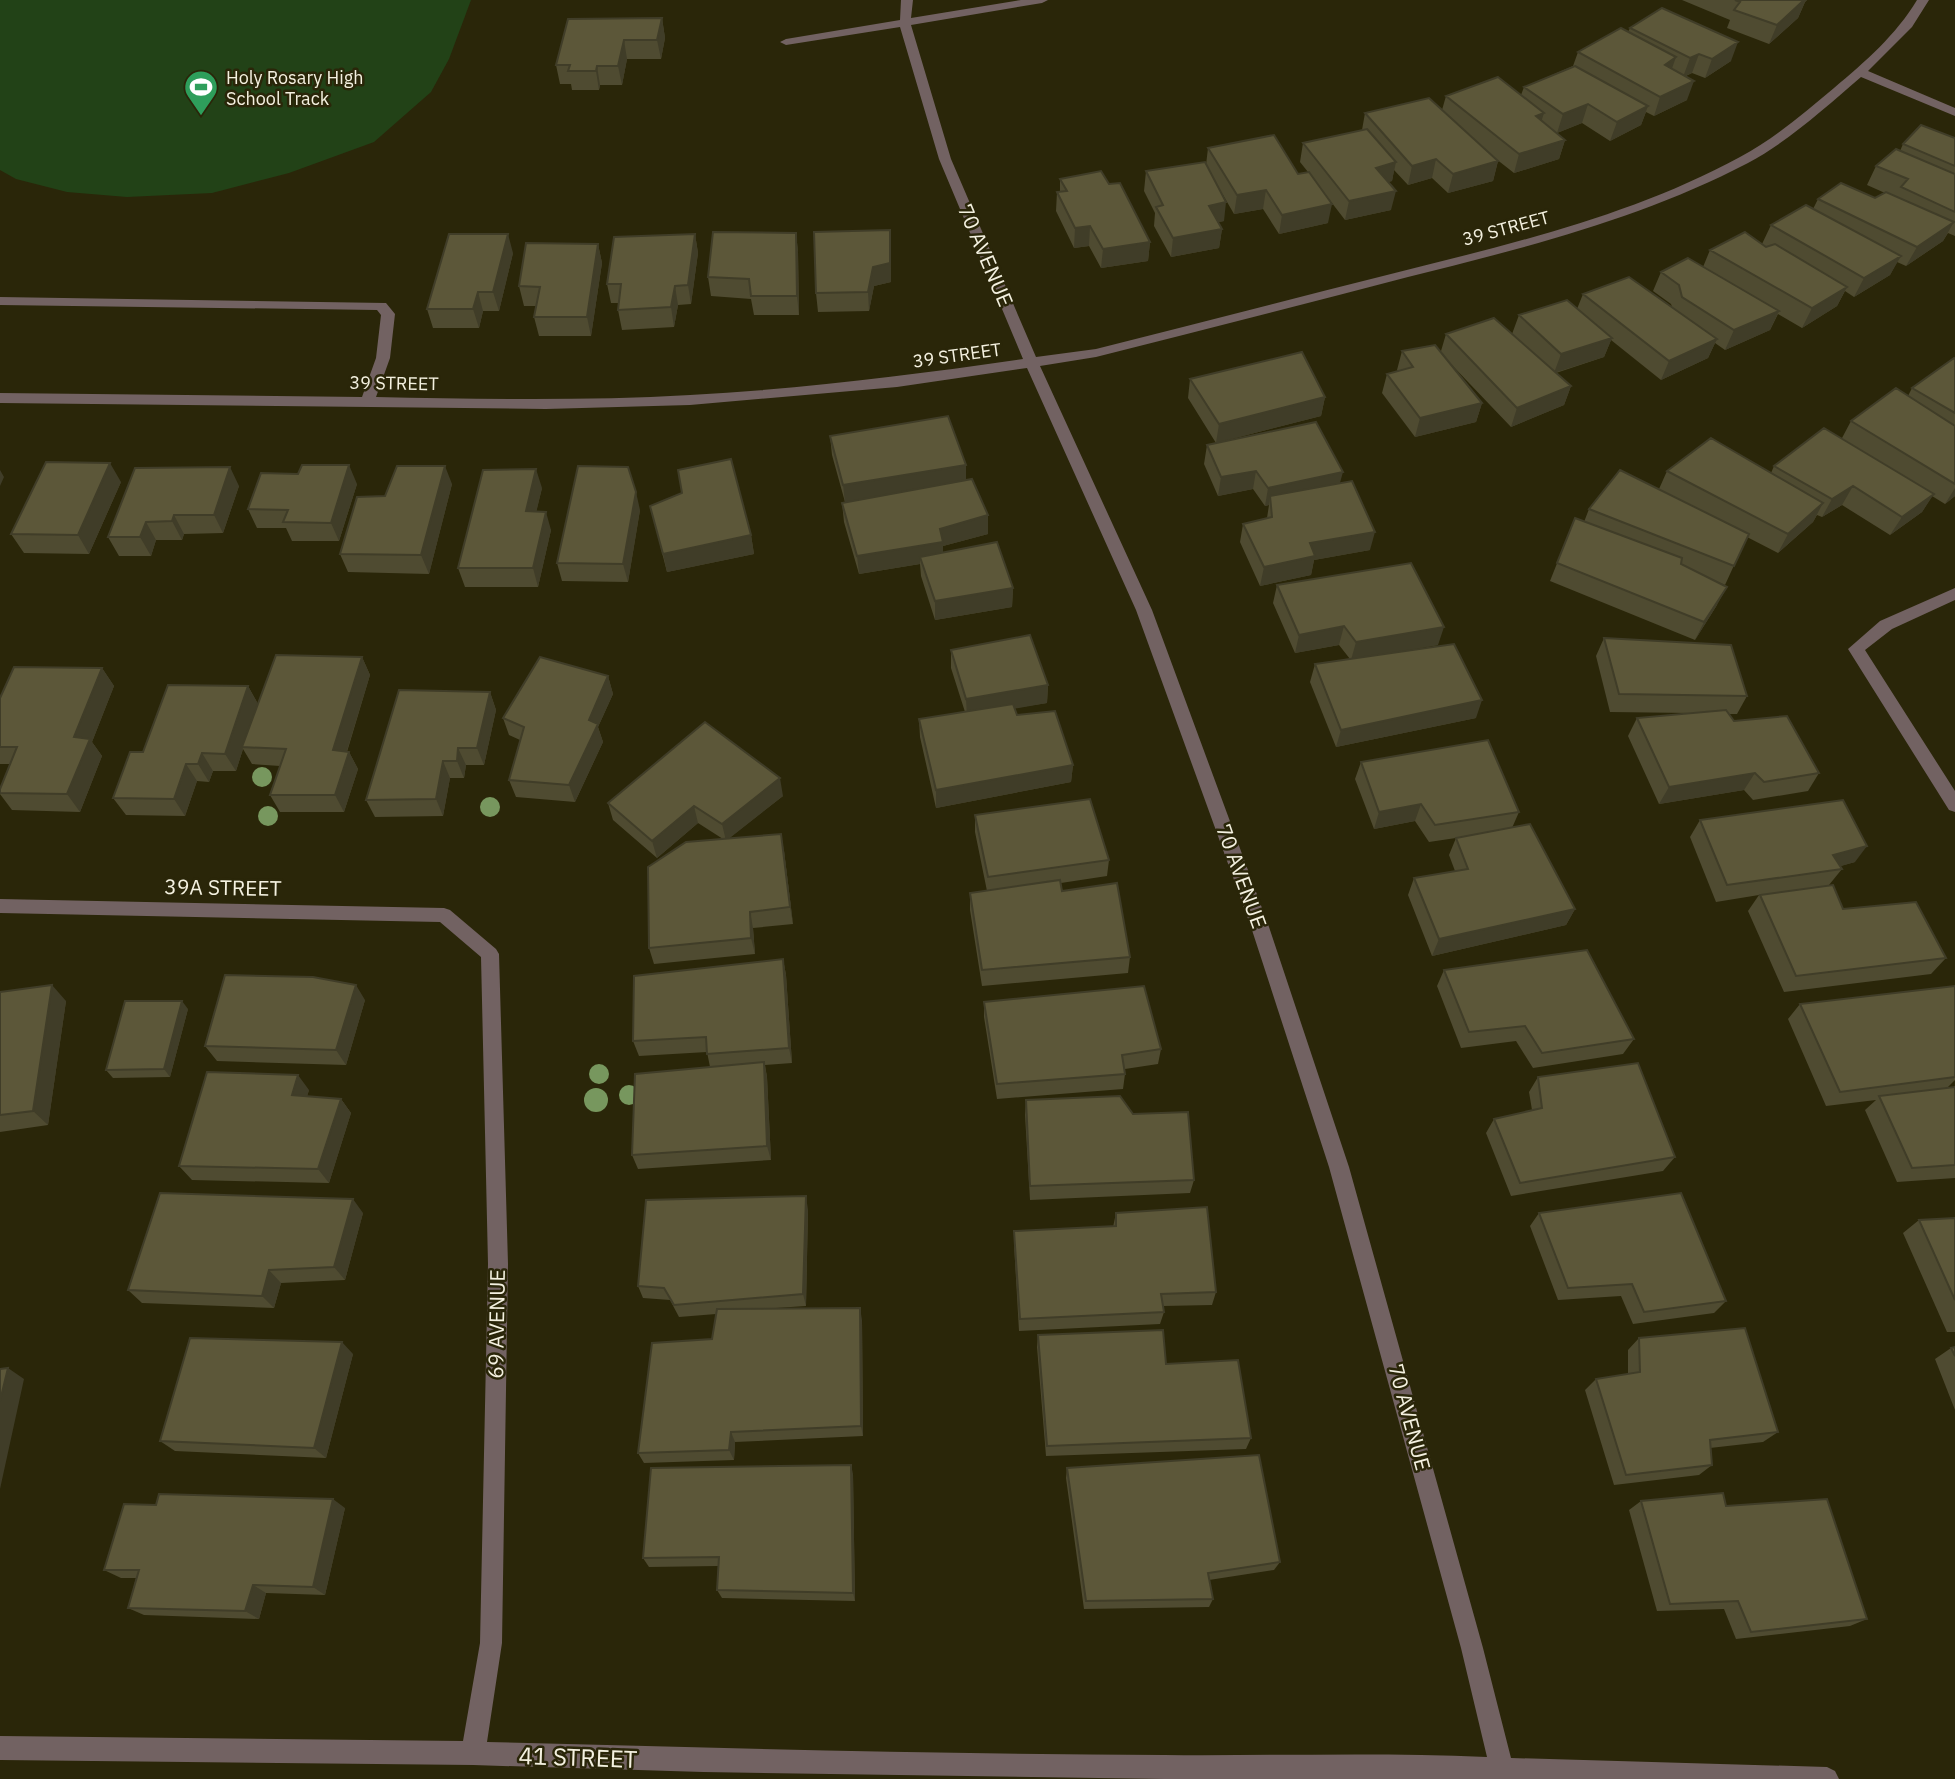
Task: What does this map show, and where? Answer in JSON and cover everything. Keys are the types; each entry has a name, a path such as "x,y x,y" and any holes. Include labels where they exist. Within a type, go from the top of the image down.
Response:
{"street":[{"name":"70 AVENUE","path":"907,0 905,24 945,159 1032,364 1144,610 1260,927 1339,1167 1455,1584 1503,1773"},
{"path":"786,42 1042,0"},
{"name":"39 STREET","path":"0,398 546,404 690,400 897,382 1032,364 1118,348 1488,253 1601,221 1677,192 1746,159 1803,120 1860,72 1908,26 1923,0"},
{"path":"1860,72 1955,112"},
{"path":"0,301 381,306 388,314 383,358 367,402"},
{"path":"1955,594 1886,625 1856,649 1955,805"},
{"name":"39A STREET","path":"0,906 444,915"},
{"name":"69 AVENUE","path":"444,915 490,954 498,1264 491,1630 473,1753"},
{"name":"41 STREET","path":"0,1748 473,1753 702,1770 1165,1773 1396,1765 1503,1773 1827,1779"}],"green space":[{"name":"Holy Rosary High School Track","path":"0,0 471,0 449,59 431,92 374,142 289,173 212,193 127,197 67,192 16,179 0,170"}],"building":[{"path":"1735,0 1804,0 1777,25 1734,10 1740,2"},
{"path":"1662,8 1738,42 1712,59 1699,54 1690,58 1630,28"},
{"path":"662,18 657,40 624,40 618,66 597,66 596,71 568,71 570,65 556,65 568,19"},
{"path":"1621,28 1676,57 1665,65 1694,81 1660,97 1578,52"},
{"path":"1575,66 1648,106 1617,122 1588,104 1563,114 1524,87"},
{"path":"1498,77 1544,113 1536,116 1565,140 1519,154 1446,96"},
{"path":"1429,98 1498,161 1453,174 1436,159 1412,166 1365,113"},
{"path":"1921,125 1955,138 1955,166 1903,144"},
{"path":"1367,129 1396,162 1376,168 1396,191 1349,201 1303,143"},
{"path":"1274,135 1298,174 1309,172 1332,204 1282,215 1266,190 1237,195 1208,148"},
{"path":"1896,149 1955,174 1955,212 1901,187 1908,179 1876,166"},
{"path":"1205,162 1226,202 1209,206 1222,229 1173,238 1156,207 1163,205 1146,171"},
{"path":"1101,171 1109,184 1120,183 1150,242 1103,249 1090,226 1075,228 1057,192 1067,191 1060,179"},
{"path":"1841,183 1875,198 1886,192 1954,222 1917,247 1818,199"},
{"path":"1806,205 1901,256 1864,278 1771,225"},
{"path":"890,230 890,263 873,267 868,292 816,293 814,232"},
{"path":"713,232 796,233 797,296 751,296 749,279 708,277"},
{"path":"1745,232 1766,247 1775,244 1847,287 1812,308 1710,250"},
{"path":"449,234 508,234 493,292 478,292 473,309 427,309"},
{"path":"695,234 688,285 675,286 671,307 618,310 621,284 607,284 614,237"},
{"path":"526,243 598,244 587,317 534,317 540,287 519,286"},
{"path":"1688,258 1779,311 1734,330 1682,297 1679,285 1661,272"},
{"path":"1629,277 1717,339 1669,361 1583,294"},
{"path":"1567,300 1612,338 1561,354 1519,315"},
{"path":"1494,318 1571,386 1517,408 1446,334"},
{"path":"1435,345 1482,403 1420,418 1387,374 1413,367 1402,351"},
{"path":"1302,352 1325,397 1219,424 1190,379"},
{"path":"1955,359 1955,413 1912,388"},
{"path":"1896,388 1955,426 1955,484 1851,421"},
{"path":"948,416 966,465 843,485 830,436"},
{"path":"1316,422 1343,472 1268,488 1256,471 1221,477 1207,445"},
{"path":"1824,428 1934,494 1902,517 1853,486 1832,499 1774,466"},
{"path":"1711,438 1823,503 1788,534 1667,471"},
{"path":"731,459 751,535 663,554 650,506 682,493 678,470"},
{"path":"46,462 110,463 78,535 11,534"},
{"path":"302,465 349,465 331,523 283,522 288,510 248,509 261,473 298,474"},
{"path":"397,466 445,466 421,555 340,554 357,497 385,496"},
{"path":"578,466 628,467 636,492 623,564 557,563"},
{"path":"230,467 214,515 174,515 172,521 146,522 140,537 108,537 135,468"},
{"path":"536,469 526,511 546,512 533,568 458,568 483,470"},
{"path":"1620,470 1749,534 1734,566 1589,509"},
{"path":"972,479 988,515 940,529 943,542 857,556 842,503"},
{"path":"1352,481 1375,532 1310,543 1315,556 1264,567 1243,524 1272,517 1270,496"},
{"path":"1575,518 1682,558 1681,564 1727,587 1704,622 1557,563"},
{"path":"997,542 1013,588 935,601 920,557"},
{"path":"1411,563 1444,627 1356,642 1344,626 1299,635 1277,585"},
{"path":"1030,635 1048,685 966,699 951,650"},
{"path":"1604,638 1731,645 1747,696 1619,694"},
{"path":"1454,644 1482,700 1341,730 1315,664"},
{"path":"276,655 362,657 333,750 349,752 335,795 270,795 286,749 242,747"},
{"path":"540,657 608,676 589,720 598,724 569,785 509,780 524,727 503,718"},
{"path":"14,667 102,668 74,737 90,739 67,794 0,793 17,747 0,747 0,698"},
{"path":"168,685 248,686 225,754 202,753 198,764 186,764 174,799 113,798 130,752 143,752"},
{"path":"399,690 490,692 477,748 458,748 457,761 443,761 436,799 366,800"},
{"path":"1013,704 1017,715 1055,711 1073,765 936,790 919,719"},
{"path":"1726,710 1734,721 1787,716 1819,773 1764,782 1755,773 1669,787 1637,718"},
{"path":"705,722 780,778 722,824 694,806 652,841 608,803"},
{"path":"1488,740 1519,812 1435,825 1421,804 1379,812 1361,762"},
{"path":"1090,799 1109,860 988,877 975,815"},
{"path":"1843,800 1867,846 1833,855 1842,869 1727,885 1700,820"},
{"path":"1530,824 1575,909 1439,939 1414,878 1468,869 1456,838"},
{"path":"781,834 790,907 750,912 751,938 649,948 648,867 686,842"},
{"path":"1060,880 1062,891 1117,883 1130,957 982,970 970,893"},
{"path":"1833,885 1843,909 1916,902 1946,958 1796,976 1760,895"},
{"path":"1587,950 1634,1039 1542,1053 1525,1026 1469,1032 1444,970"},
{"path":"783,959 789,1048 707,1054 706,1037 633,1041 634,976"},
{"path":"225,975 313,977 356,985 336,1050 205,1046"},
{"path":"52,985 33,1111 0,1115 0,992"},
{"path":"1144,986 1161,1049 1122,1055 1125,1074 997,1084 984,1002"},
{"path":"1955,986 1955,1077 1840,1092 1800,1004"},
{"path":"125,1001 182,1001 164,1069 106,1070"},
{"path":"764,1062 767,1146 632,1155 635,1074"},
{"path":"1638,1063 1675,1157 1520,1183 1494,1119 1542,1108 1538,1077"},
{"path":"207,1072 298,1075 292,1095 341,1099 318,1169 179,1166"},
{"path":"1955,1087 1955,1165 1912,1168 1879,1096"},
{"path":"1120,1096 1133,1114 1188,1112 1194,1180 1030,1186 1026,1100"},
{"path":"160,1193 353,1199 334,1267 269,1270 262,1296 128,1290"},
{"path":"1681,1193 1726,1301 1644,1312 1632,1284 1568,1288 1539,1213"},
{"path":"806,1196 803,1294 674,1305 664,1288 638,1286 646,1200"},
{"path":"1207,1207 1216,1292 1161,1294 1164,1312 1020,1319 1014,1231 1116,1226 1116,1213"},
{"path":"1955,1218 1955,1300 1919,1220"},
{"path":"860,1308 861,1426 731,1432 729,1450 638,1453 652,1343 712,1339 717,1309"},
{"path":"1745,1328 1778,1432 1710,1440 1712,1465 1626,1475 1596,1379 1640,1372 1639,1338"},
{"path":"1163,1330 1166,1364 1238,1360 1251,1438 1047,1446 1038,1335"},
{"path":"190,1338 342,1342 314,1448 160,1441"},
{"path":"8,1368 0,1401 0,1369"},
{"path":"1259,1455 1280,1562 1208,1573 1213,1599 1086,1601 1067,1468"},
{"path":"851,1465 853,1593 717,1590 719,1557 643,1558 651,1468"},
{"path":"1723,1493 1726,1506 1827,1499 1867,1619 1751,1632 1738,1601 1670,1604 1641,1501"},
{"path":"159,1494 333,1499 313,1587 253,1585 245,1611 128,1608 139,1570 104,1570 124,1504 156,1505"}],"place":[{"name":"Holy Rosary High School Track","path":"201,117"}]}
